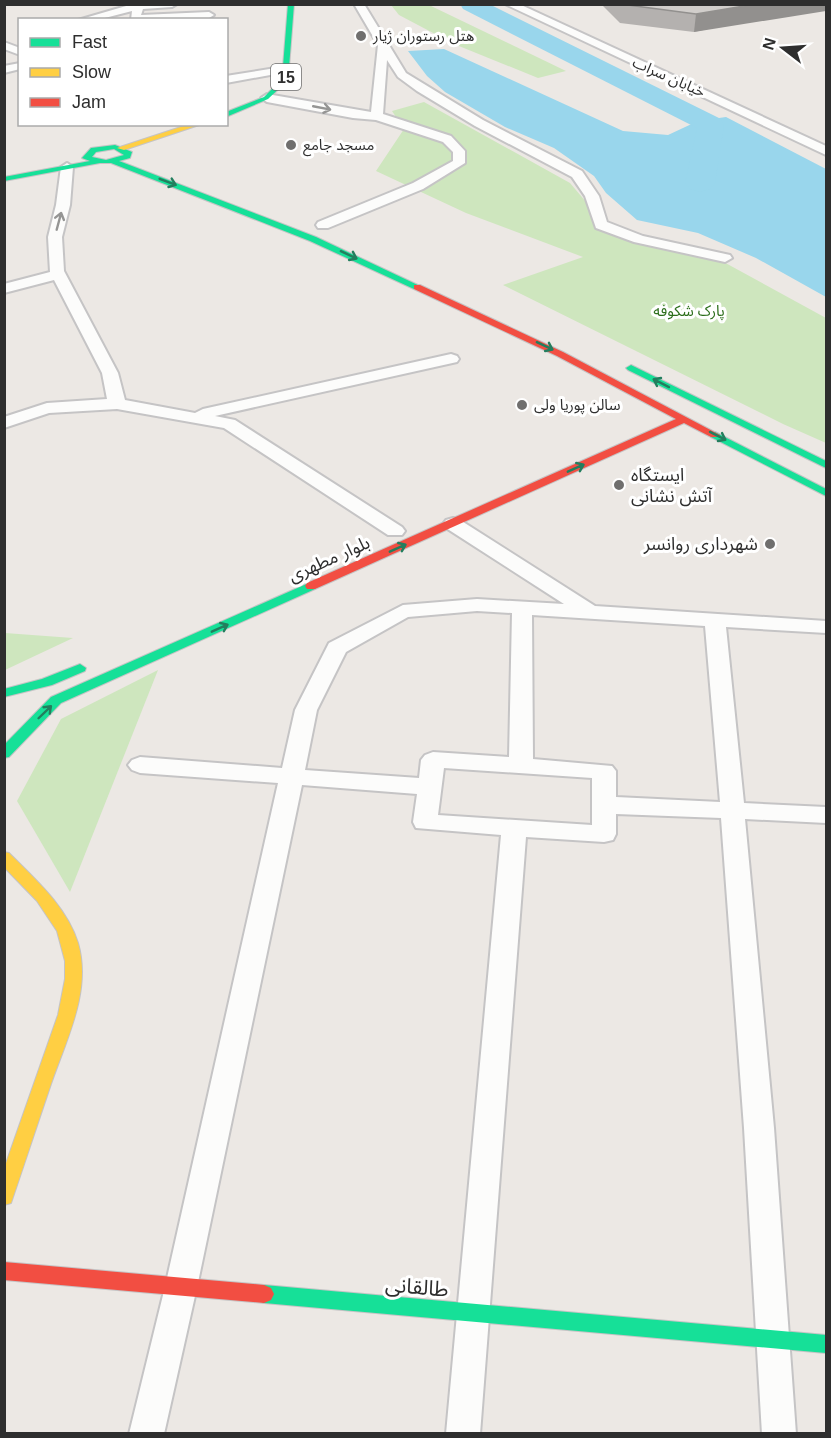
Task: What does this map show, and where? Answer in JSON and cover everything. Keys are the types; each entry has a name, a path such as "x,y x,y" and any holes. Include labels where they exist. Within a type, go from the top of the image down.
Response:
{"main road":[{"name":"15","path":"228,114 267,98 279,89 285,80 288,69 291,4"},
{"path":"4,169 124,151 193,126"},
{"path":"113,161 124,151"},
{"path":"124,151 162,165"},
{"path":"4,179 67,167 96,156 113,161 313,238 560,354 826,493"},
{"path":"318,223 344,235"},
{"path":"510,331 526,325"},
{"path":"622,363 826,465"},
{"path":"640,417 661,408"},
{"name":"بلوار مطهری","path":"4,754 56,700 684,419"},
{"path":"4,693 47,682 91,663"},
{"path":"4,857 36,891 69,938 74,977 69,1005 4,1197"},
{"name":"طالقانی","path":"4,1271 826,1344"}],"street":[{"path":"91,18 139,6 171,4"},
{"path":"359,4 402,75 421,89 479,123 577,174 592,196 601,225 639,239 725,258"},
{"name":"خیابان سراب","path":"510,4 739,108 826,151"},
{"path":"139,6 135,18 209,15"},
{"path":"4,45 18,51"},
{"path":"378,116 383,46"},
{"path":"228,80 288,69"},
{"path":"267,98 353,114 378,116 447,139 459,151 459,163 418,186 318,223"},
{"path":"67,167 63,206 55,237 58,274 111,373 117,404"},
{"path":"4,289 58,274"},
{"path":"193,417 451,359"},
{"path":"4,423 47,408 117,404 229,424 394,531"},
{"path":"453,524 591,612"},
{"path":"146,1434 181,1287 306,710 337,648 403,611 477,605 826,627"},
{"path":"520,766 522,607"},
{"path":"715,620 733,810 774,1340 779,1434"},
{"path":"433,760 520,766 604,771 604,834 424,822 433,760"},
{"path":"140,765 430,787"},
{"path":"604,805 826,815"},
{"path":"463,1434 471,1313 514,828"}],"green space":[{"path":"391,5 429,5 566,71 538,78 454,44 399,15"},
{"name":"پارک شکوفه","path":"424,102 570,183 615,236 709,254 826,318 826,443 783,424 503,285 583,257 466,213 376,171 404,129 392,111"},
{"path":"5,633 73,638 5,670"},
{"path":"158,670 70,892 17,801 61,719"}],"water":[{"path":"444,49 623,131 668,135 698,121 726,117 826,169 826,297 756,258 698,233 637,220 606,193 594,176 554,148 505,127 445,92 427,76 408,51"}],"building":[{"path":"620,4 756,4 696,14"}],"waterway":[{"path":"471,4 711,125 700,183"}],"traffic: fast":[{"path":"228,114 266,98 285,80 291,4"},
{"path":"115,147 128,152 127,156 106,162 86,158 94,150 115,147"},
{"path":"113,161 313,239 417,287"},
{"path":"4,179 97,162"},
{"path":"631,368 826,465"},
{"path":"715,435 826,493"},
{"path":"4,754 56,700 311,586"},
{"path":"4,693 47,682 80,668"},
{"path":"264,1294 826,1344"}],"traffic: slow":[{"path":"121,148 192,126"},
{"path":"4,857 42,897 59,919 70,943 74,979 61,1033 4,1197"}],"traffic: jam":[{"path":"417,287 560,354 715,435"},
{"path":"311,586 684,419"},
{"path":"4,1271 264,1294"}],"place":[{"name":"هتل رستوران ژیار","path":"361,36"},
{"name":"مسجد جامع","path":"291,145"},
{"name":"سالن پوریا ولی","path":"522,405"},
{"name":"ایستگاه آتش نشانی","path":"619,485"},
{"name":"شهرداری روانسر","path":"770,544"}]}
